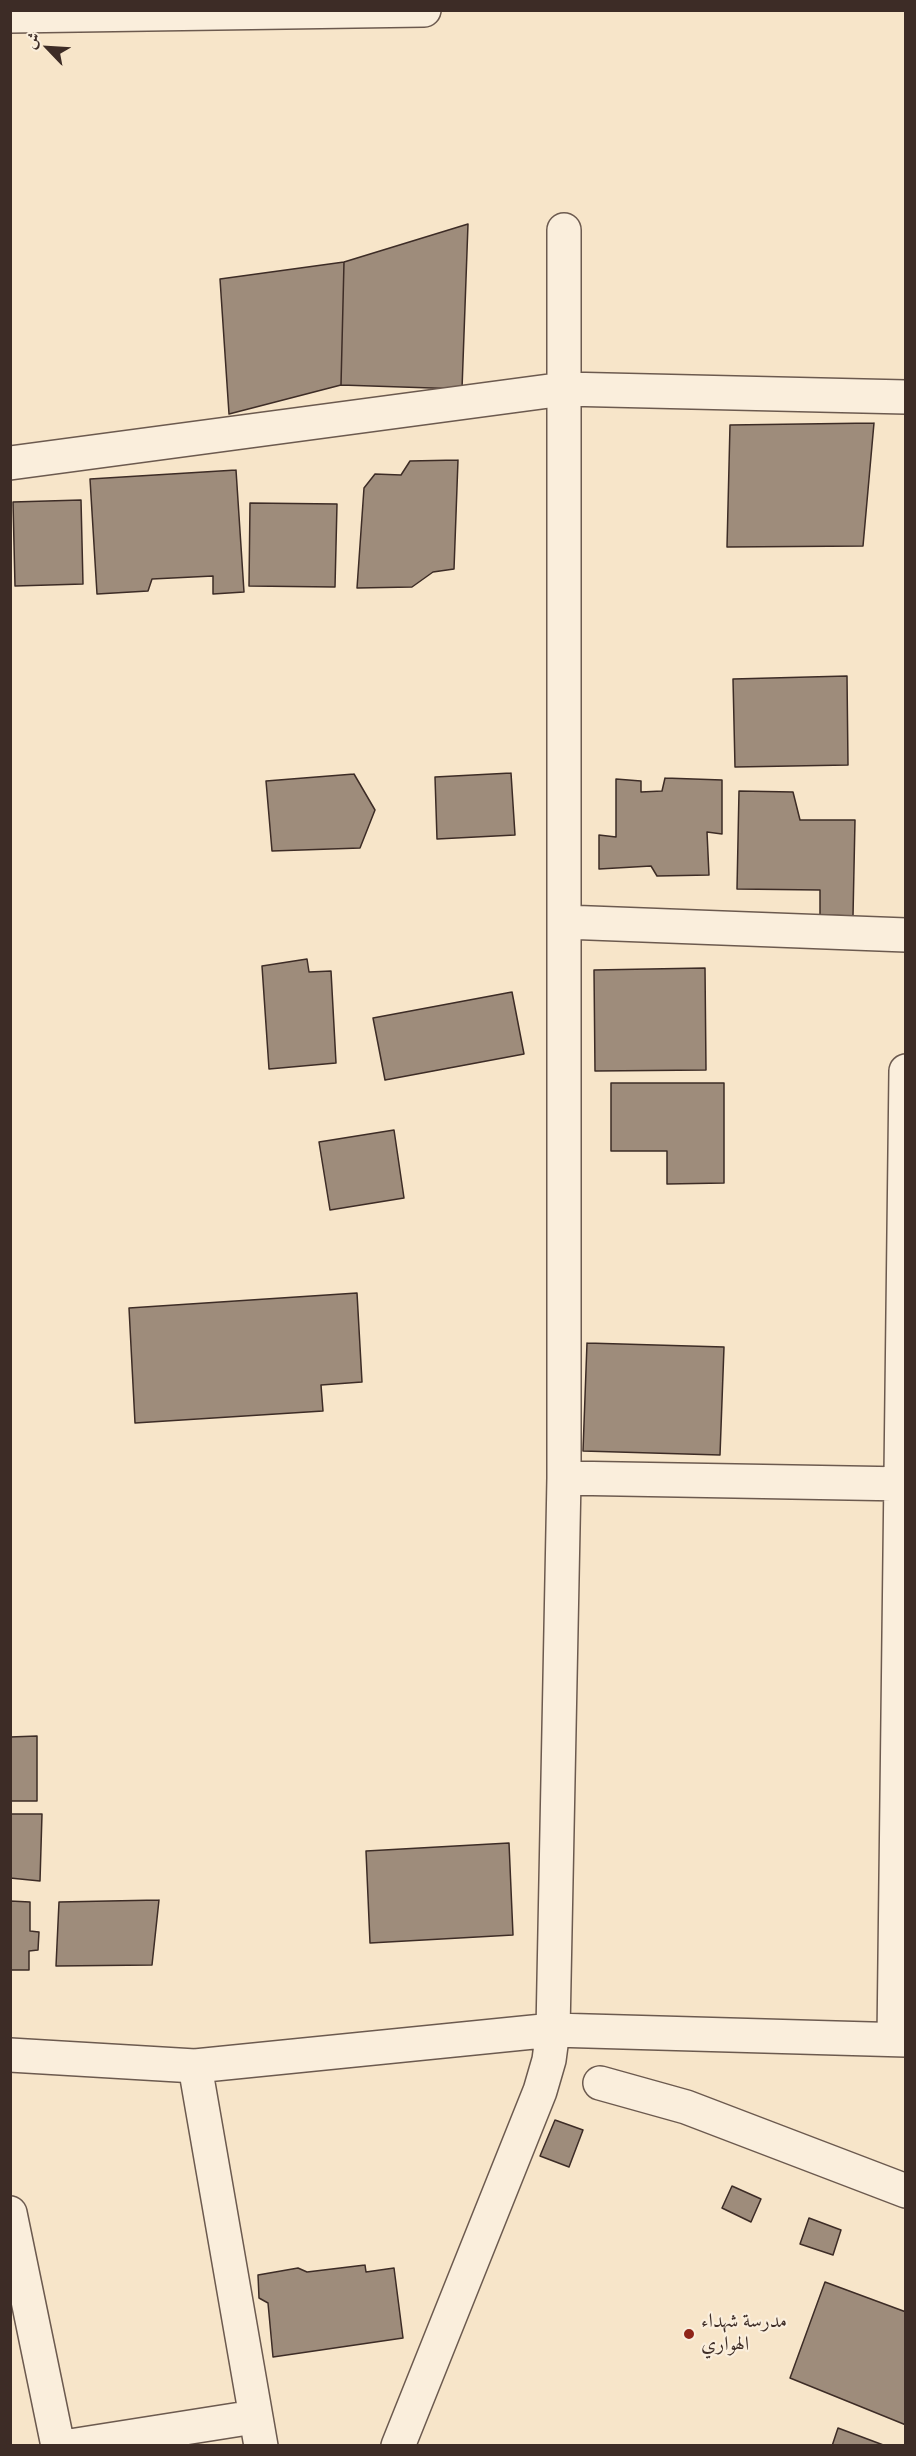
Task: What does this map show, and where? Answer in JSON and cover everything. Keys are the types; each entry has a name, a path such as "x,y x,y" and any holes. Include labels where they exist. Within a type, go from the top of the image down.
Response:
{"street":[{"path":"10,16 424,10"},
{"path":"398,2445 540,2091 549,2060 553,2030 564,1478 564,230"},
{"path":"10,463 564,389 906,397"},
{"path":"564,922 906,935"},
{"path":"10,2055 195,2066 553,2030 900,2039 906,1071"},
{"path":"564,1478 903,1484"},
{"path":"70,2445 258,2431 195,2066"},
{"path":"600,2083 686,2107 906,2191"},
{"path":"10,2214 58,2445"}],"building":[{"path":"468,224 462,389 341,385 344,262"},
{"path":"344,262 341,385 229,414 220,279"},
{"path":"874,423 863,546 727,547 730,425"},
{"path":"458,460 454,569 433,572 412,587 357,588 364,488 375,474 401,475 410,461"},
{"path":"236,470 244,592 213,594 213,576 152,579 148,591 97,594 90,479"},
{"path":"81,500 83,584 15,586 13,502"},
{"path":"250,503 337,504 335,587 249,586"},
{"path":"847,676 848,765 735,767 733,679"},
{"path":"511,773 515,835 437,839 435,777"},
{"path":"354,774 375,810 360,848 272,851 266,781"},
{"path":"665,778 722,780 722,834 707,832 709,875 657,876 651,866 599,869 599,835 616,837 616,779 641,781 641,792 662,791"},
{"path":"739,791 793,792 800,820 855,820 853,916 820,915 820,890 737,889"},
{"path":"307,959 309,972 331,971 336,1063 269,1069 262,966"},
{"path":"705,968 706,1070 595,1071 594,970"},
{"path":"512,992 524,1054 385,1080 373,1018"},
{"path":"611,1083 724,1083 724,1183 667,1184 667,1151 611,1151"},
{"path":"394,1130 404,1198 330,1210 319,1142"},
{"path":"357,1293 362,1382 321,1385 323,1411 135,1423 129,1308"},
{"path":"587,1343 724,1347 720,1455 583,1451"},
{"path":"37,1736 37,1801 10,1801 10,1737"},
{"path":"10,1814 42,1814 40,1881 10,1878"},
{"path":"509,1843 513,1935 370,1943 366,1851"},
{"path":"159,1900 152,1965 56,1966 59,1902"},
{"path":"10,1901 30,1902 30,1931 39,1932 38,1950 29,1951 29,1970 10,1970"},
{"path":"555,2120 583,2130 569,2167 540,2156"},
{"path":"732,2186 761,2199 751,2222 722,2208"},
{"path":"809,2218 841,2230 833,2255 800,2244"},
{"path":"365,2265 366,2272 394,2268 403,2338 273,2357 268,2303 259,2298 258,2275 298,2268 307,2272"},
{"path":"825,2282 906,2312 906,2425 790,2378"},
{"path":"838,2428 886,2446 832,2446"}],"place":[{"name":"مدرسة شهداء الهواري","path":"689,2334"}]}
